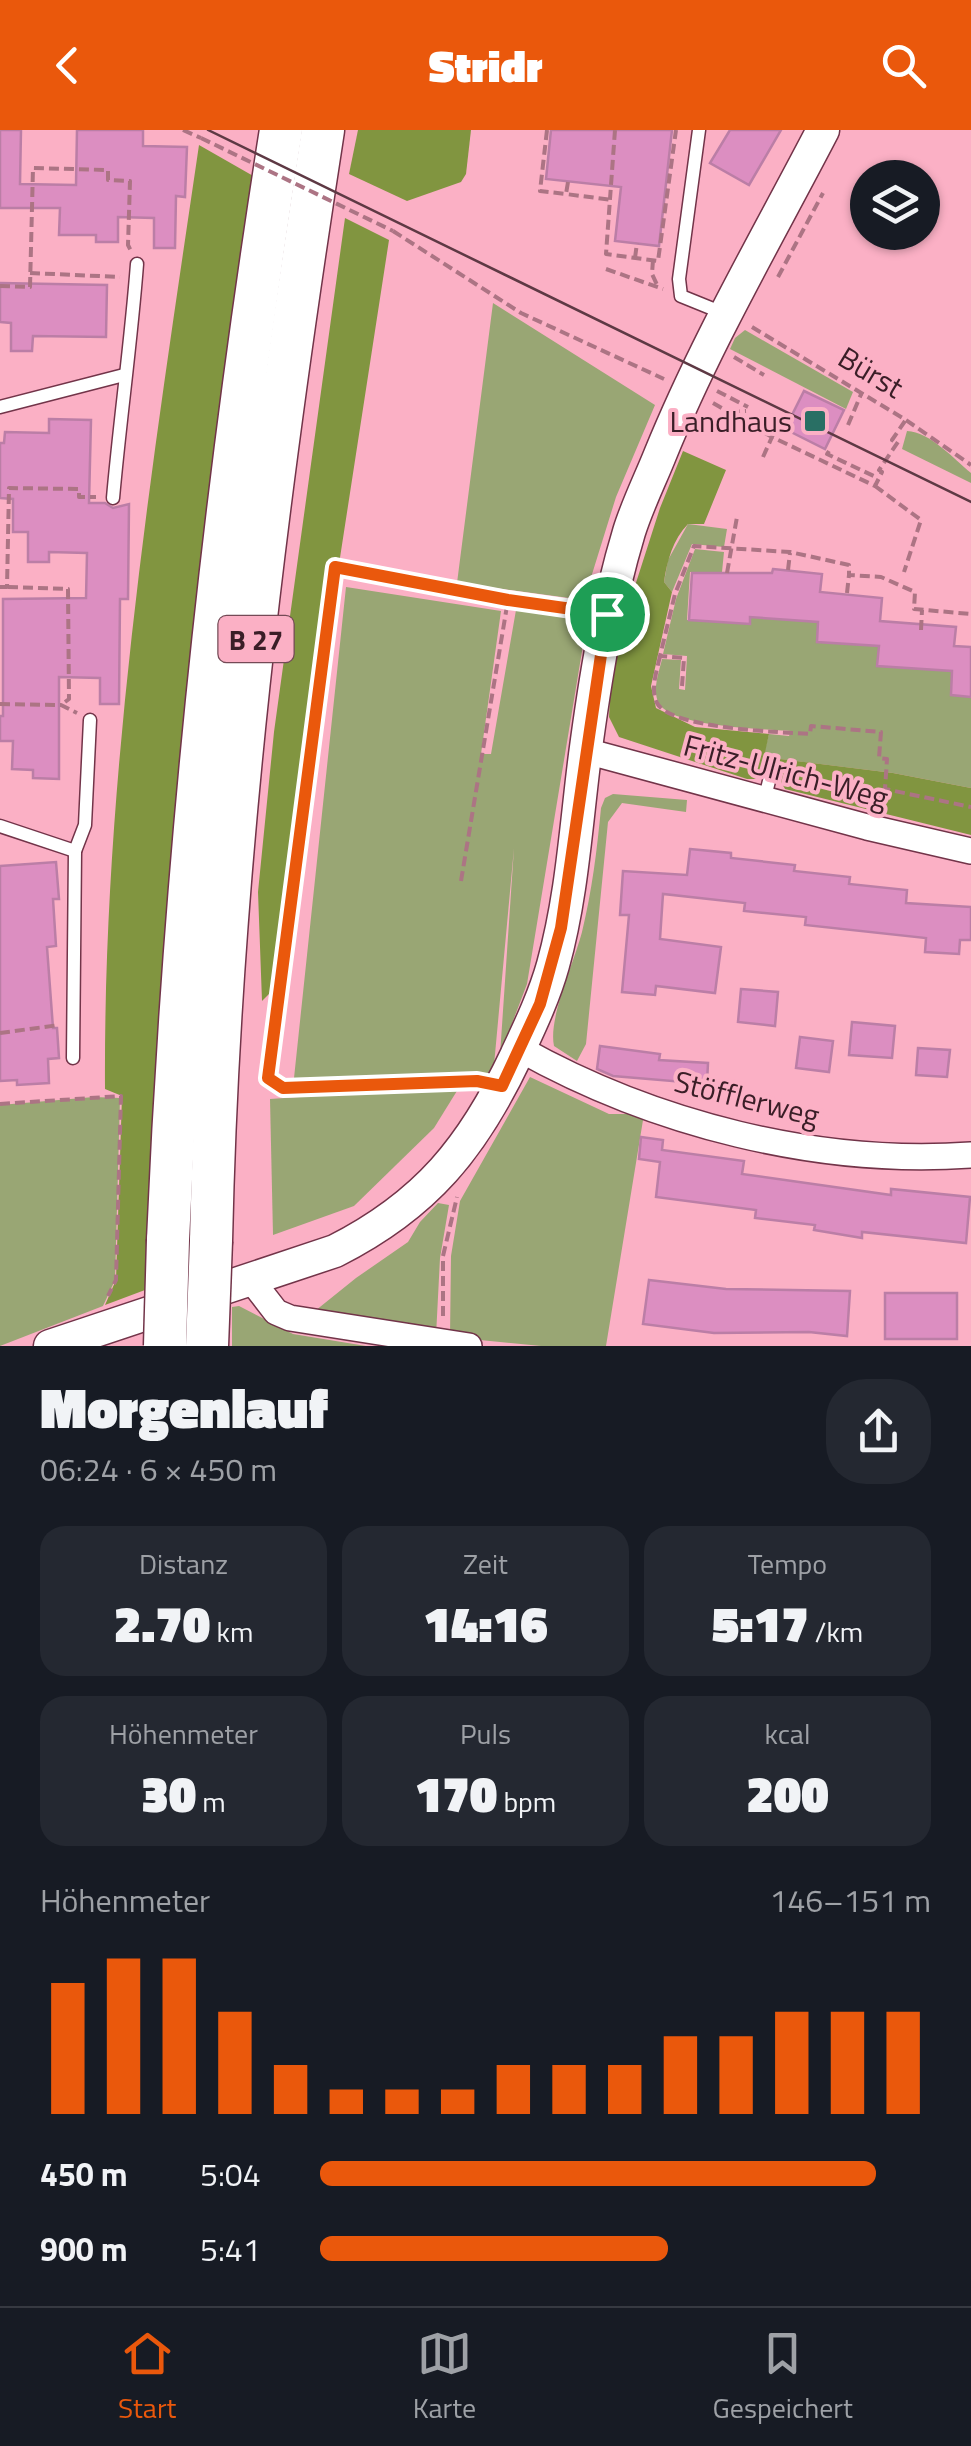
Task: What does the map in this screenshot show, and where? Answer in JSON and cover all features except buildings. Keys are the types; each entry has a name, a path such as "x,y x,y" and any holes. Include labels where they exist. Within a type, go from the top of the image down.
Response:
{"highway":[{"name":"B 27","path":"165,1346 176,1066 203,730 245,372 281,130"},
{"name":"B 27","path":"207,1346 217,1070 235,824 270,510 323,130"}],"street":[{"path":"65,1341 252,1281 350,1244 415,1200 463,1151 502,1086 540,1004 561,928 607,614 630,528 700,392 823,130"},
{"name":"Fritz-Ulrich-Weg","path":"586,751 767,789 971,851"},
{"name":"Stöfflerweg","path":"520,1049 593,1085 714,1126 857,1155 971,1155"},
{"path":"252,1281 276,1312 290,1318 456,1345"}],"lane":[{"path":"699,130 679,278 681,296 735,318"},
{"path":"113,498 136,271"},
{"path":"0,407 124,375"},
{"path":"73,1058 75,851 85,825 90,720"},
{"path":"0,826 75,851"},
{"path":"268,1078 283,1088 477,1081 502,1086"}],"path":[{"path":"183,130 393,231 520,312 747,409 730,412"},
{"path":"547,130 540,191 612,200"},
{"path":"615,130 606,254 658,261 676,130"},
{"path":"0,286 30,287 30,273 33,168 108,170 108,180 130,181 128,245 136,271 30,273"},
{"path":"566,194 568,182"},
{"path":"635,258 637,244"},
{"path":"653,260 652,274 658,287"},
{"path":"606,269 681,296"},
{"name":"Bürst","path":"735,318 862,392 971,466"},
{"path":"726,352 764,375"},
{"path":"700,392 772,438 875,486 920,520 904,572"},
{"path":"848,425 862,392"},
{"path":"892,440 906,420"},
{"path":"878,470 898,442 884,436"},
{"path":"762,456 772,438"},
{"path":"829,451 827,454 879,478"},
{"path":"870,466 882,472 875,486"},
{"path":"0,704 61,705 68,699 68,589 3,587 8,488 80,489 80,497 113,498"},
{"path":"727,573 737,517"},
{"path":"847,593 850,565 818,556 694,546 675,594 660,656 656,701 664,711 696,723 810,734 811,726 881,732 879,758 888,759 884,788 971,806"},
{"path":"788,570 790,553"},
{"path":"268,1078 335,567 508,600 607,614"},
{"path":"849,575 880,578 915,592 914,610 971,614"},
{"path":"461,882 508,600"},
{"path":"921,630 922,610"},
{"path":"660,656 684,658 682,686"},
{"path":"0,1033 73,1024"},
{"path":"0,1104 121,1096 116,1280 104,1305 65,1341"},
{"path":"456,1345 443,1256 460,1190"}],"green space":[{"path":"358,130 471,130 466,174 461,182 407,201 349,174"},
{"path":"199,145 255,177 177,828 145,1290 105,1305 116,1280 122,1096 105,1089 112,852 134,616"},
{"path":"345,218 389,240 327,642 306,741 280,983 262,1001 258,892 274,732"},
{"path":"493,303 655,405 616,497 584,600 457,583"},
{"path":"745,330 853,392 846,409 730,349"},
{"path":"907,431 941,447 971,473 971,483 902,449"},
{"path":"683,451 726,470 704,524 688,524 669,558 664,582 672,592 651,686 656,708 695,727 769,734 764,757 893,773 971,788 971,835 785,789 780,780 761,774 756,779 747,779 619,737 609,717 611,679 625,617"},
{"path":"688,524 727,529 724,547 692,544 672,592 664,582 668,560"},
{"path":"695,549 724,552 722,572 690,572 687,620 749,624 750,617 818,622 817,642 879,646 878,666 952,671 951,695 971,697 971,788 893,773 763,757 769,734 789,736 791,731 701,722 683,718 660,705 656,689 662,659 681,660 679,689 685,690 687,656 663,654 676,599"},
{"path":"346,587 501,611 481,754 491,754 516,610 587,621 527,984 500,1055 514,848 493,1076 294,1078"},
{"path":"613,794 687,800 686,812 622,803 608,822 586,1044 577,1061 554,1046 553,1034 586,917 601,808 605,798"},
{"path":"530,1077 609,1114 644,1114 606,1346 541,1346 450,1337 451,1256 460,1201"},
{"path":"460,1086 434,1128 354,1206 273,1235 270,1099"},
{"path":"120,1098 115,1280 103,1306 0,1346 0,1105"},
{"path":"438,1203 449,1205 440,1258 436,1336 310,1315 408,1242"},
{"path":"239,1306 293,1334 366,1346 232,1346 232,1307"}],"tram line":[{"path":"208,130 971,502"}],"place":[{"name":"Landhaus","path":"815,421"}],"route":[{"path":"335,567 508,600 607,614 568,892 553,964 540,1004 502,1086 477,1081 283,1088 268,1078 335,567"}]}
